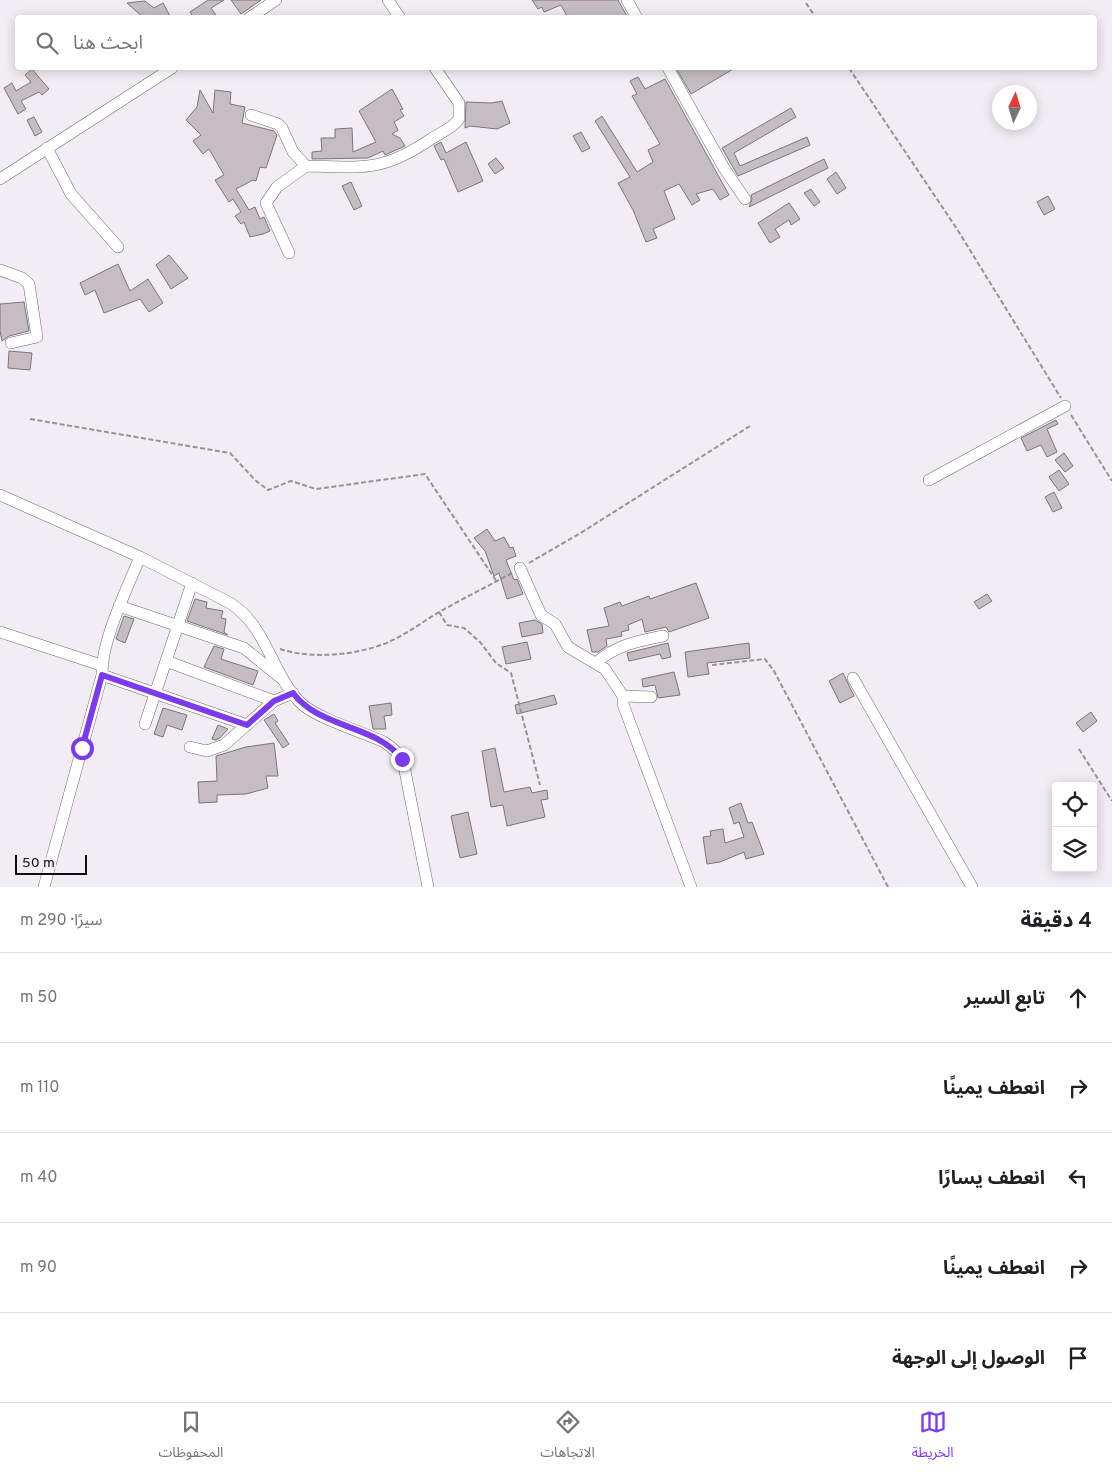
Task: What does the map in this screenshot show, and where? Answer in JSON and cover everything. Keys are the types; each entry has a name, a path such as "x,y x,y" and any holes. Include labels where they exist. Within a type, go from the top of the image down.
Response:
{"street":[{"path":"254,15 276,0"},
{"path":"388,0 398,15"},
{"path":"627,0 635,15"},
{"path":"0,179 169,70"},
{"path":"289,254 266,203 277,187 306,166 347,168 378,166 419,148 456,123 460,113 459,103 436,70"},
{"path":"669,70 724,168 744,199"},
{"path":"251,115 278,124 282,128 293,152 306,166"},
{"path":"47,148 71,194 118,247"},
{"path":"0,270 22,278 29,284 34,312 37,337 11,343"},
{"path":"929,480 1065,406"},
{"path":"0,495 192,583 243,612 255,625 284,680 293,693 313,712 384,742 395,749 402,759 428,887"},
{"path":"44,887 119,606 140,558"},
{"path":"520,568 541,615 555,624 568,647 605,669 623,696 623,704 691,887"},
{"path":"145,724 192,583"},
{"path":"119,606 244,648 284,680"},
{"path":"0,632 102,670 155,693 247,725"},
{"path":"596,663 609,652 630,642 664,636"},
{"path":"166,661 274,701"},
{"path":"853,678 972,887"},
{"path":"190,747 207,751 224,745 274,701 293,693"},
{"path":"623,696 651,697"}],"path":[{"path":"806,3 814,15"},
{"path":"850,70 957,229 1112,481"},
{"path":"30,419 230,453 255,480 268,490 291,481 316,489 425,474 496,582"},
{"path":"439,612 448,625 464,628 480,642 496,663 511,673 540,786"},
{"path":"712,665 765,659 774,670 888,887"},
{"path":"1079,749 1112,801"}],"building":[{"path":"208,0 224,0 211,8 216,15 192,15 190,12"},
{"path":"231,0 261,0 241,14"},
{"path":"532,0 618,0 626,15 566,15 561,5 544,12 542,7 538,9"},
{"path":"145,1 154,8 163,3 169,15 141,15 127,3"},
{"path":"33,70 49,89 42,95 39,92 21,101 26,109 18,114 4,88 12,83 16,91 31,82 25,75"},
{"path":"677,70 732,70 691,94"},
{"path":"638,77 645,89 665,79 729,195 720,200 713,189 696,194 700,200 692,205 679,184 664,191 675,219 653,229 657,238 646,242 633,210 618,183 630,177 595,121 602,116 637,172 653,162 648,150 660,144 632,96 637,94 630,81"},
{"path":"392,89 403,109 400,110 404,116 394,122 398,130 392,134 400,138 405,146 385,155 383,151 368,158 312,159 312,152 322,151 321,138 335,138 335,129 352,128 353,152 376,142 359,111"},
{"path":"200,90 213,113 215,90 231,92 230,104 245,107 242,123 274,131 277,135 266,168 260,167 256,181 253,180 236,189 249,210 255,207 260,219 264,217 270,231 250,237 244,222 241,224 235,216 241,212 233,199 229,202 215,180 224,175 209,149 203,154 193,141 201,135 186,120 197,107"},
{"path":"502,101 510,123 497,129 470,126 465,128 466,102 492,103"},
{"path":"791,108 796,117 734,153 740,166 807,137 810,145 738,176 722,148"},
{"path":"34,117 42,132 35,136 27,120"},
{"path":"581,132 590,148 582,152 573,136"},
{"path":"441,142 446,153 466,142 483,181 458,192 444,159 441,160 434,146"},
{"path":"496,158 504,168 495,174 488,164"},
{"path":"824,159 828,168 749,207 752,199 751,195"},
{"path":"836,172 846,188 837,194 827,179"},
{"path":"351,182 362,206 354,210 342,186"},
{"path":"811,189 820,202 814,206 804,193"},
{"path":"1048,196 1055,209 1044,215 1037,202"},
{"path":"789,203 800,219 791,225 789,220 775,229 780,237 770,243 758,223"},
{"path":"169,255 188,278 171,289 156,265"},
{"path":"118,264 130,291 148,279 163,303 149,312 140,299 104,313 95,290 85,295 80,283"},
{"path":"24,302 29,331 9,336 2,341 0,304"},
{"path":"9,351 32,353 30,370 8,368"},
{"path":"1056,420 1058,424 1047,429 1057,452 1047,457 1041,445 1027,451 1021,438"},
{"path":"1064,453 1073,466 1065,472 1055,460"},
{"path":"1059,470 1069,484 1059,491 1049,477"},
{"path":"1054,492 1062,508 1053,512 1045,497"},
{"path":"487,529 495,541 504,537 510,548 513,547 516,556 506,560 514,580 517,579 523,594 507,599 499,573 494,576 485,551 474,538"},
{"path":"696,583 709,618 669,632 666,627 645,632 642,619 628,625 629,630 621,632 622,636 606,639 607,646 598,652 592,652 587,630 609,626 604,608 620,602 622,606 649,596 650,599"},
{"path":"987,594 992,601 979,609 974,602"},
{"path":"195,599 207,602 206,608 223,611 221,618 226,619 224,632 228,635 187,621"},
{"path":"124,616 134,619 125,643 116,639"},
{"path":"535,620 542,624 543,633 522,637 519,623"},
{"path":"527,642 531,659 506,664 502,647"},
{"path":"668,643 671,657 662,659 660,654 629,661 627,653"},
{"path":"749,643 750,658 707,663 709,674 688,677 685,652"},
{"path":"214,646 224,649 221,659 258,671 253,685 204,667"},
{"path":"674,672 680,695 658,698 655,685 643,687 642,679"},
{"path":"843,673 854,696 840,703 829,681"},
{"path":"554,695 557,704 517,714 515,705"},
{"path":"391,703 392,715 384,716 386,729 373,729 369,706"},
{"path":"163,708 187,715 182,730 167,725 163,737 154,734"},
{"path":"1091,712 1097,721 1083,732 1076,723"},
{"path":"274,714 278,721 275,723 289,744 283,748 264,720"},
{"path":"218,725 228,729 220,738 215,740 212,739"},
{"path":"274,743 278,776 266,776 268,788 246,794 217,795 217,802 199,803 198,782 217,781 216,756 246,747"},
{"path":"495,748 504,792 530,787 532,793 547,790 548,799 541,800 545,817 507,826 503,805 491,807 482,751"},
{"path":"741,803 748,823 752,822 764,854 746,859 744,852 720,862 707,864 703,837 711,836 710,831 723,829 725,843 744,837 739,822 734,824 729,808"},
{"path":"468,812 477,854 460,858 451,816"}],"route":[{"path":"82,748 102,675 247,725 274,701 293,693 313,712 384,742 395,749 402,759"}]}
